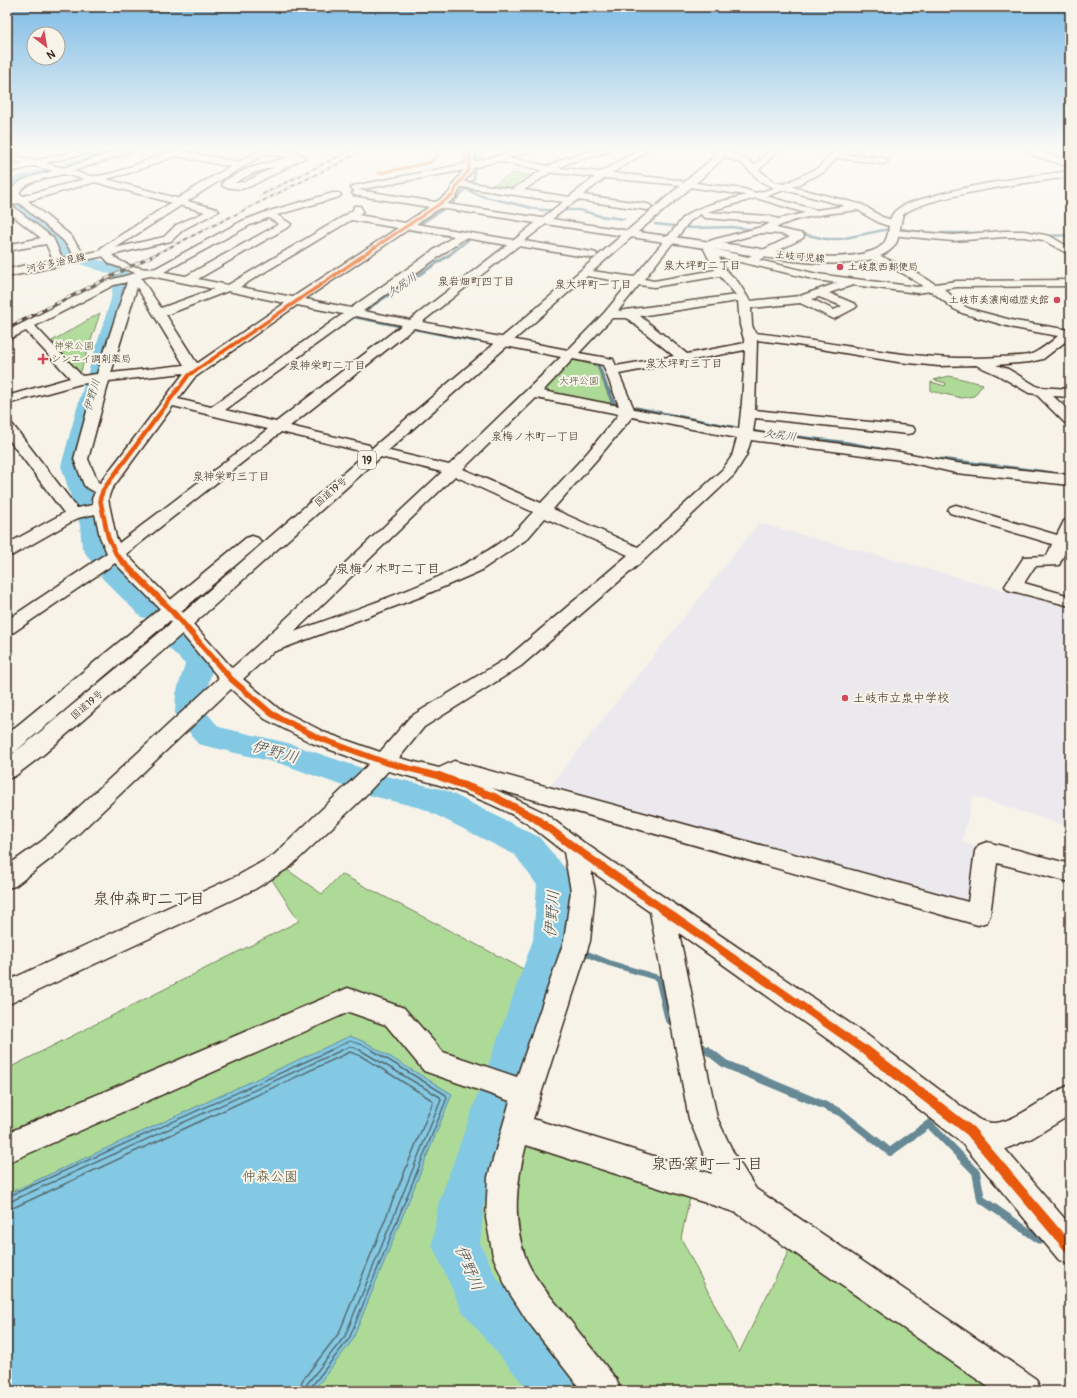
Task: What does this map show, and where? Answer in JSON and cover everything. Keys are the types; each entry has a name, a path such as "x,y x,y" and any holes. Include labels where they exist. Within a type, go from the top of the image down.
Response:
{"main road":[{"path":"105,253 105,250 159,215"},
{"name":"国道19号","path":"497,341 585,273 639,215"},
{"name":"国道19号","path":"7,770 36,748 177,616 497,341 592,256 644,215"},
{"name":"土岐可児線","path":"623,232 670,239 710,249 764,253 822,260 872,256 882,252 890,245 898,215"},
{"name":"河合多治見線","path":"7,273 105,253"},
{"name":"国道19号","path":"7,746 177,616"}],"street":[{"path":"18,215 48,240 63,261"},
{"path":"40,215 67,238 81,257"},
{"path":"204,215 180,227 167,239 105,253 107,257 116,262 152,273 497,341 567,358 608,362 627,407"},
{"path":"7,336 110,283 160,270 246,223 265,215"},
{"path":"188,280 286,224 270,215"},
{"path":"159,313 229,288 351,215"},
{"path":"425,215 295,301 189,375 103,490 100,499 108,537 116,554 177,616 231,680 272,714 379,767 440,776 494,797 535,818 575,848 662,907 857,1044 970,1131 1036,1211 1070,1249"},
{"path":"507,215 623,232"},
{"path":"7,628 116,554 552,215"},
{"path":"7,879 50,847 201,705 265,649 533,393 609,315 680,226 693,215"},
{"path":"713,215 769,219 779,222"},
{"path":"710,249 716,242 769,228 779,222 807,215"},
{"path":"873,215 895,229 931,237 961,238 1018,233 1048,239 1070,252"},
{"path":"326,217 347,218 592,256"},
{"path":"13,224 26,222"},
{"path":"749,261 799,236 781,232 755,231"},
{"path":"213,412 461,236"},
{"path":"7,248 48,240"},
{"path":"710,249 749,261 817,276 851,282 917,290 957,284 1070,283"},
{"path":"7,993 247,882 282,861 353,794 379,767 416,722 514,662 640,554 729,472 739,456 745,431 751,341 746,324 744,301 734,284 722,272 710,249"},
{"path":"872,256 908,272 966,311 1014,324 1069,334"},
{"path":"585,273 654,284 722,272"},
{"path":"134,277 140,283 191,364 199,367"},
{"path":"103,490 92,485 87,476 82,459 103,377 134,277"},
{"path":"609,315 744,301 802,300 822,294 851,282"},
{"path":"802,300 834,315 851,306 822,294"},
{"path":"630,314 684,358"},
{"path":"27,325 79,380"},
{"path":"612,370 684,358 751,341 797,341 924,361 1025,359 1038,356 1069,334"},
{"path":"975,361 1003,372 1034,390 1070,393"},
{"path":"7,400 79,380 199,367"},
{"path":"1040,391 1070,420"},
{"path":"533,393 627,407 745,431 900,456 956,468 1070,480"},
{"path":"170,401 453,470 640,554"},
{"path":"265,649 414,593 474,567 521,535 593,455 627,407"},
{"path":"747,412 908,430"},
{"path":"7,427 12,444 73,514"},
{"path":"7,551 73,514 102,508"},
{"path":"956,510 1062,542"},
{"path":"1070,524 1053,561 1030,561 1014,586 1070,601"},
{"path":"440,776 454,769 978,915 986,851 1070,873"},
{"path":"575,848 583,891 574,952 526,1093 516,1128 503,1184 501,1218 509,1256 518,1278 538,1307 604,1391"},
{"path":"662,907 689,1054 703,1119 722,1163 745,1200"},
{"path":"7,1148 348,1000 395,1016 434,1062 526,1093"},
{"path":"970,1131 995,1137 1011,1132 1038,1119 1070,1099"},
{"path":"516,1128 745,1200 1024,1391"}],"shaded area":[{"name":"土岐市立泉中学校","path":"759,523 1070,608 1070,827 973,796 962,842 978,848 968,907 549,787"}],"green space":[{"name":"神栄公園","path":"100,313 81,371 79,374 52,341"},
{"name":"大坪公園","path":"572,360 594,365 598,369 612,405 541,391"},
{"path":"949,376 983,384 974,396 962,398 931,391 931,382 945,386 946,383 934,380"},
{"name":"仲森公園","path":"286,869 322,894 341,874 529,972 478,1122 690,1197 681,1238 739,1353 791,1246 1012,1391 7,1391 7,1069 299,921 271,878"}],"water":[{"path":"350,1036 367,1043 452,1094 352,1341 313,1391 7,1391 7,1194"}],"waterway":[{"name":"伊野川","path":"31,215 50,231 70,256 122,273 120,299 89,401 72,466 92,525 95,548 112,573 151,611"},
{"name":"久尻川","path":"434,215 411,230 469,239 448,256"},
{"path":"597,215 624,219"},
{"path":"655,224 693,228 731,227 758,230"},
{"path":"798,233 826,239 840,239 894,228 927,233 982,233"},
{"path":"1045,236 1070,235"},
{"name":"久尻川","path":"449,255 355,317 475,341"},
{"name":"久尻川","path":"590,362 597,364 599,367 608,390"},
{"name":"久尻川","path":"608,389 614,404 760,433 846,443 883,450"},
{"name":"久尻川","path":"936,459 1051,473"},
{"name":"伊野川","path":"178,641 200,662 191,694 190,713 209,736 288,754 377,786 433,799 527,846 555,882 552,940 461,1205 456,1245 479,1294 563,1391"},
{"path":"552,940 568,947"},
{"path":"580,951 609,963 658,978 668,1020 675,1025"},
{"path":"697,1042 708,1051"},
{"path":"707,1050 725,1064 840,1112 890,1152 929,1124 976,1172 981,1199 1040,1240 1049,1239"}],"railway":[{"path":"152,256 234,215"},
{"path":"7,328 154,255"}],"cycle path":[{"path":"423,215 295,301 189,375 103,490 100,499 108,537 116,554 171,610 231,679 272,714 319,738 384,762 440,776 494,797 535,818 575,848 857,1044 970,1131 1070,1249"}],"place":[{"name":"土岐泉西郵便局","path":"840,267"},
{"name":"土岐市美濃陶磁歴史館","path":"1057,300"},
{"name":"シンエイ調剤薬局","path":"43,359"},
{"name":"土岐市立泉中学校","path":"845,698"}],"district":[{"name":"泉大坪町二丁目","path":"702,265"},
{"name":"泉岩畑町四丁目","path":"476,281"},
{"name":"泉大坪町一丁目","path":"593,284"},
{"name":"泉大坪町三丁目","path":"684,363"},
{"name":"泉神栄町二丁目","path":"327,365"},
{"name":"泉梅ノ木町一丁目","path":"535,436"},
{"name":"泉神栄町三丁目","path":"231,476"},
{"name":"泉梅ノ木町二丁目","path":"388,569"},
{"name":"泉仲森町二丁目","path":"149,899"},
{"name":"泉西窯町一丁目","path":"707,1164"}]}
